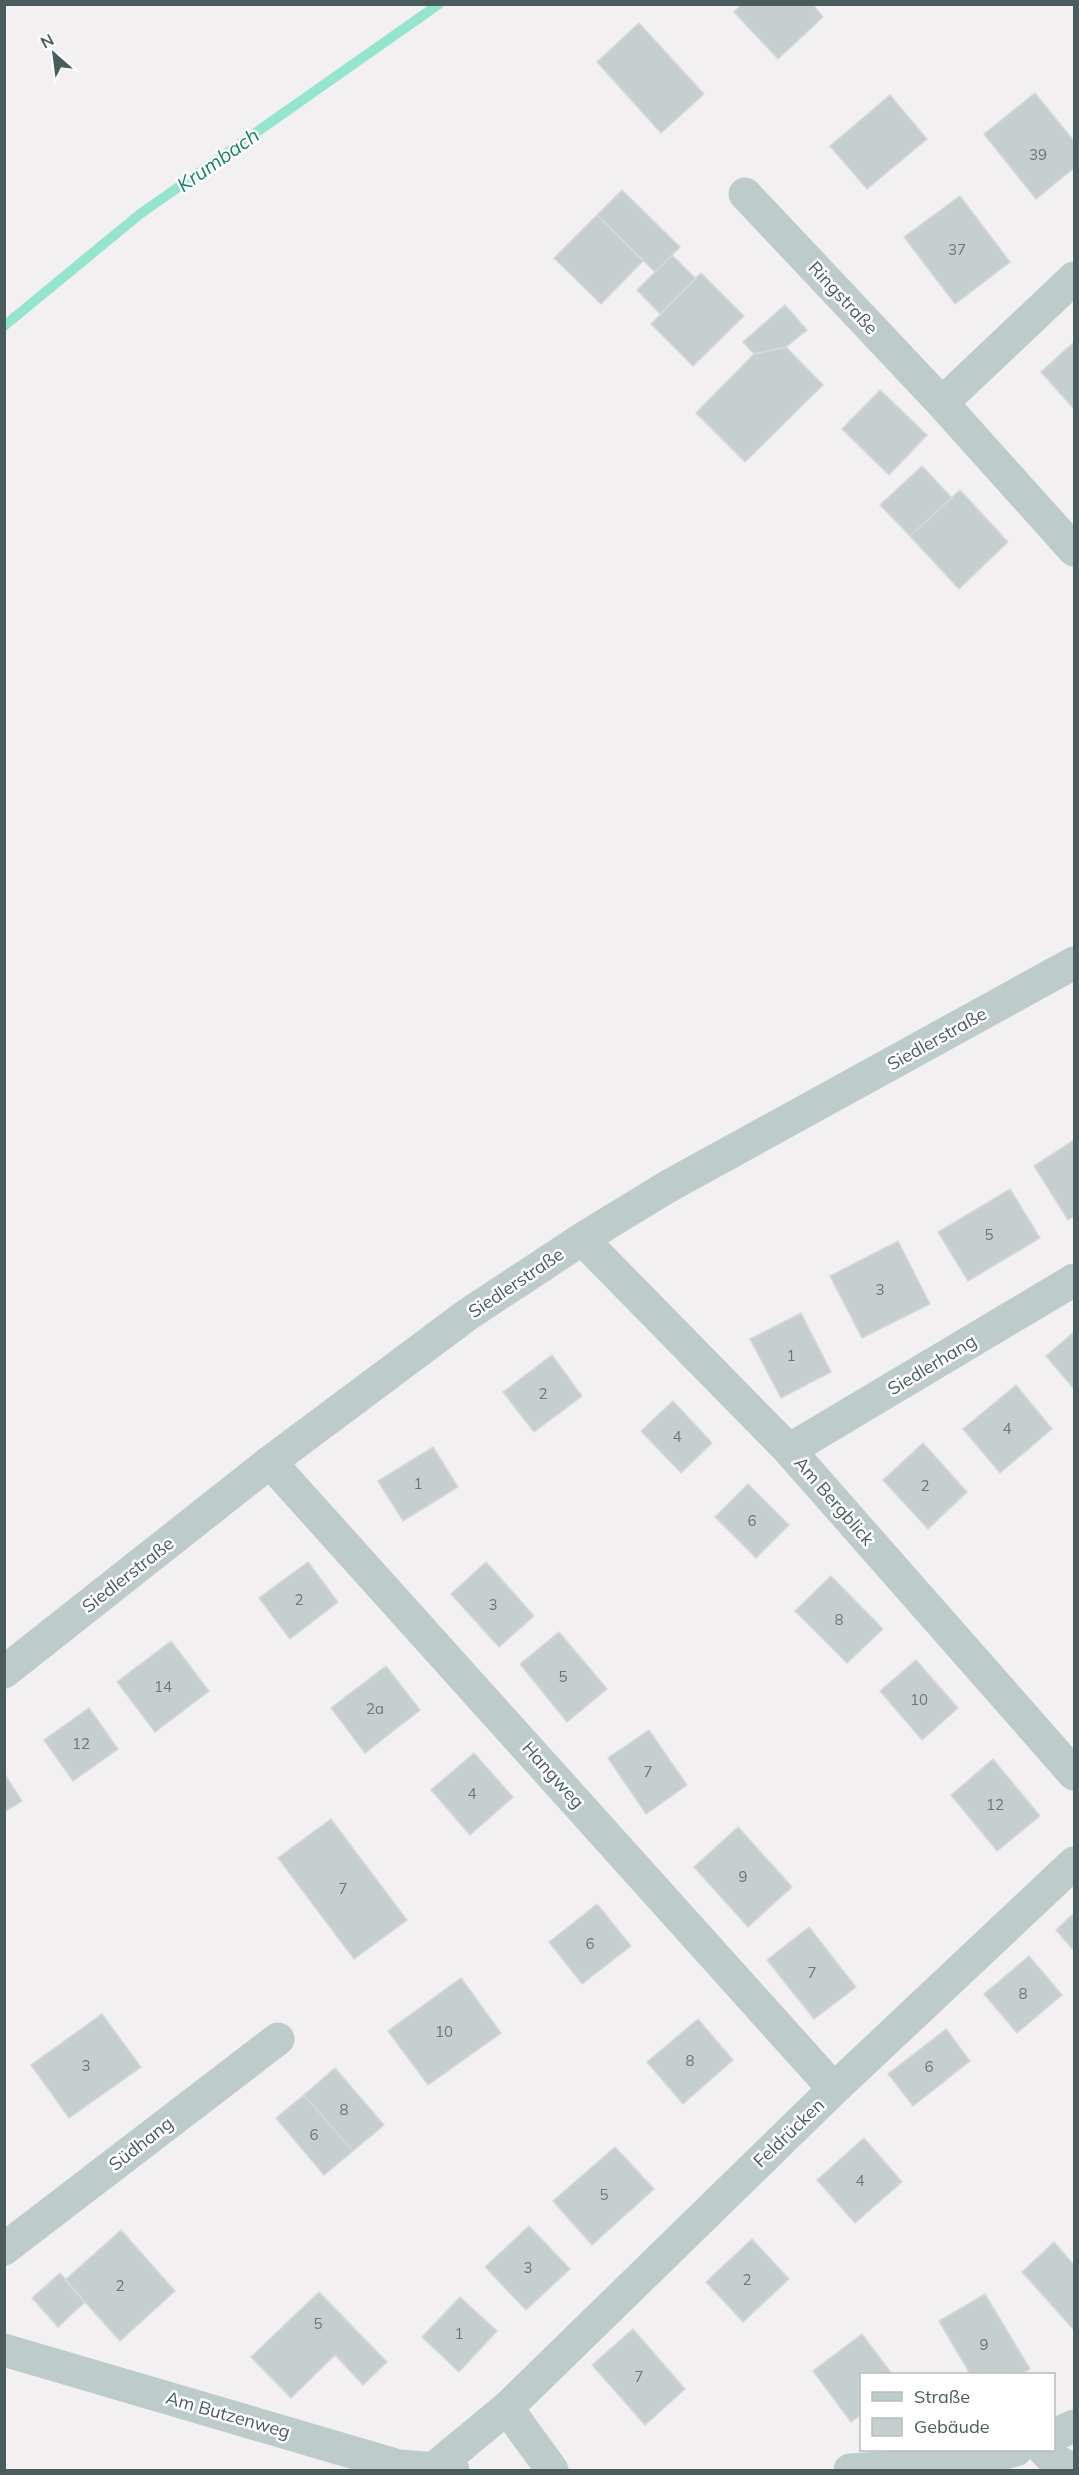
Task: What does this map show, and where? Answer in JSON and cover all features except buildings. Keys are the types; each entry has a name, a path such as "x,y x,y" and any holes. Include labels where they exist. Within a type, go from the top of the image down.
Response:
{"street":[{"name":"Ringstraße","path":"745,194 942,403 1074,550"},
{"path":"942,403 1074,278"},
{"name":"Siedlerstraße","path":"7,1667 270,1462 467,1315 582,1239 677,1181 1074,963"},
{"name":"Am Bergblick","path":"582,1239 789,1450 1074,1774"},
{"name":"Siedlerhang","path":"789,1450 1074,1280"},
{"name":"Hangweg","path":"270,1462 834,2089"},
{"name":"Feldrücken","path":"443,2470 834,2089 1074,1863"},
{"name":"Südhang","path":"4,2249 278,2039"},
{"name":"Am Butzenweg","path":"4,2350 399,2466 443,2470"},
{"path":"507,2408 552,2470"},
{"path":"1055,2434 1074,2426"},
{"path":"1045,2451 1053,2459 1074,2470"},
{"path":"850,2470 998,2459"}],"waterway":[{"name":"Krumbach","path":"4,326 140,214 439,4"}]}
